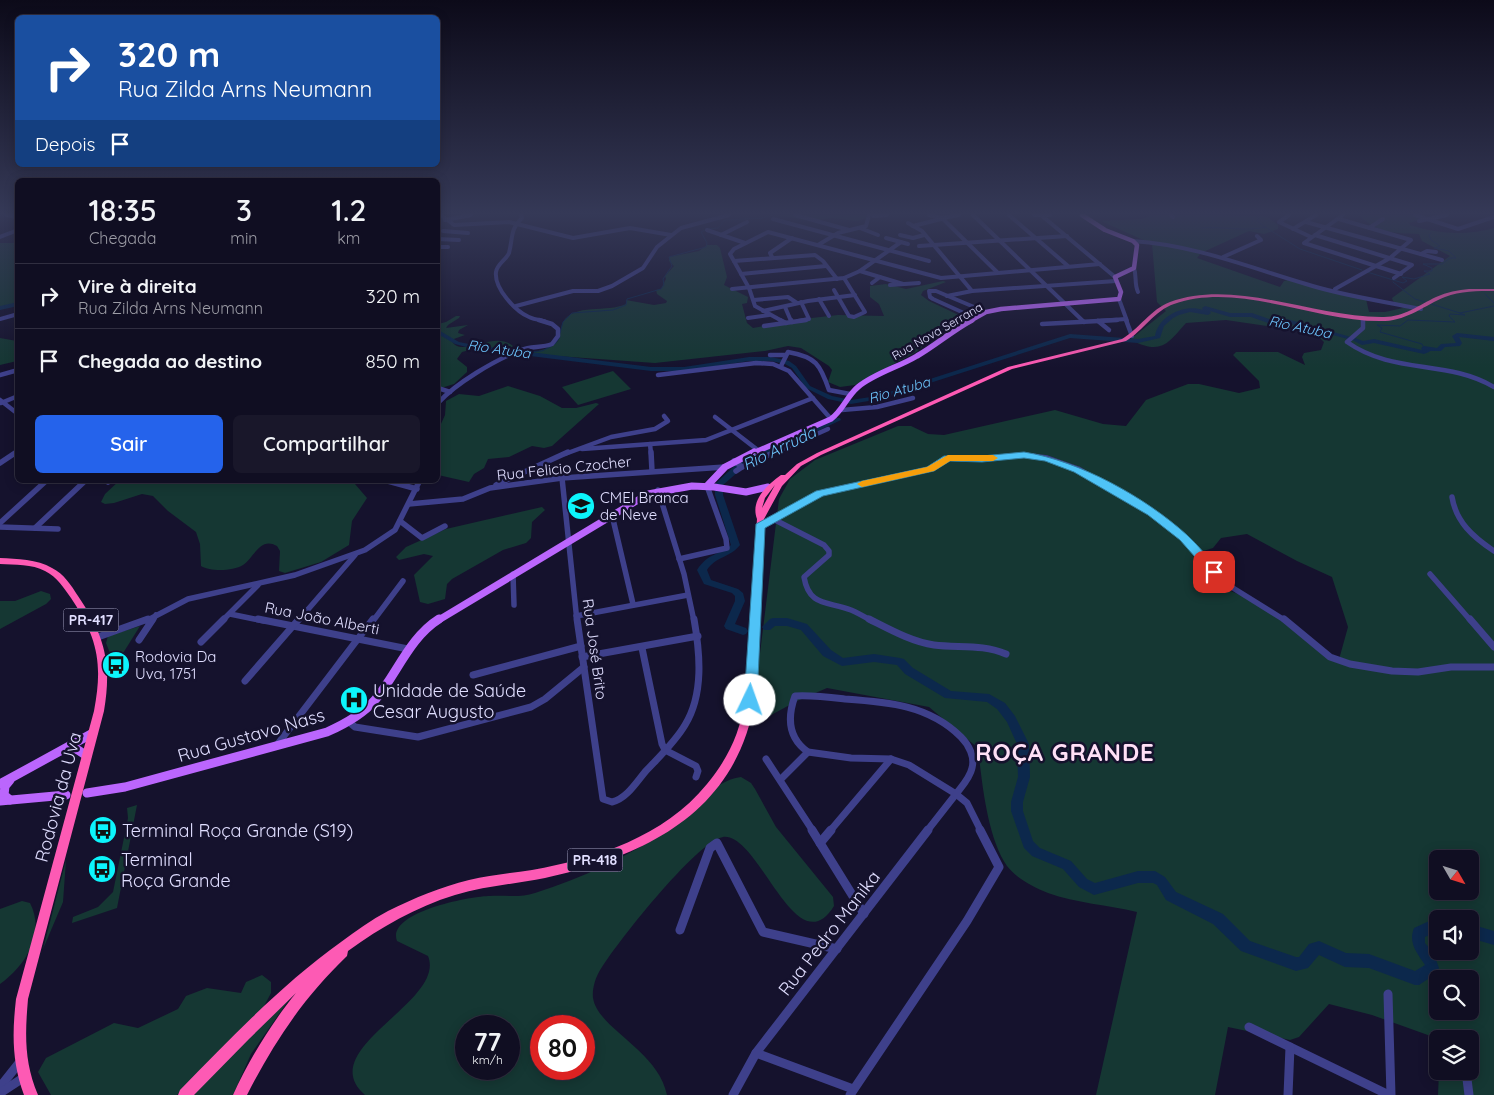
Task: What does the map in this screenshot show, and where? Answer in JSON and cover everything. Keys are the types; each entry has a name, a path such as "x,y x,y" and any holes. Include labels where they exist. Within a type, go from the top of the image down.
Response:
{"highway":[{"path":"1129,338 1160,309 1170,303 1196,298 1247,300 1362,318 1394,318 1413,314 1451,293 1494,290"},
{"name":"PR-418","path":"184,1095 292,987 318,964 369,929 415,904 450,891 480,883 547,872 594,861 642,842 682,819 712,787 737,750 746,725 750,700 760,522 779,485 799,465 819,454 1010,368 1129,338"},
{"path":"760,522 759,506 768,487 799,465"},
{"name":"Rodovia da Uva","path":"0,562 24,563 47,568 65,583 90,619 98,637 104,683 93,733 22,1000 19,1030 19,1063 23,1078 31,1095"},
{"name":"PR-418","path":"240,1095 263,1049 295,1002 333,961 369,929"}],"main road":[{"path":"1119,299 1121,292 1116,279 1134,268"},
{"name":"Rua Nova Serrana","path":"842,410 849,395 860,385 918,356 950,332 986,312 1001,309 1119,299"},
{"path":"706,486 724,467 734,461 831,419 842,410"},
{"path":"349,722 379,696 408,649 428,626 612,514 658,490 706,486 755,492 768,487"},
{"path":"755,492 762,497"},
{"name":"Rua Gustavo Nass","path":"87,792 125,787 327,732 349,722"},
{"path":"66,795 5,801 2,787 14,776 93,733"},
{"path":"64,749 78,750 87,756"}],"street":[{"path":"440,401 450,392 517,352 549,345 556,339 558,332 555,326 528,316 508,299 500,287 496,272 500,266"},
{"path":"516,306 573,291 601,290 617,284 646,266"},
{"path":"737,266 749,288 755,306 769,315 789,323"},
{"path":"741,274 825,266"},
{"path":"826,266 837,279"},
{"path":"732,289 844,278 866,266"},
{"path":"897,266 937,277 1067,266"},
{"path":"951,266 972,291"},
{"path":"991,266 997,272"},
{"path":"1027,266 1084,322"},
{"path":"1102,266 1116,279"},
{"path":"1251,266 1308,285 1421,309"},
{"path":"1375,266 1401,274"},
{"path":"1335,290 1375,266"},
{"path":"1394,278 1411,266"},
{"path":"1134,268 1136,274 1134,284 1138,292"},
{"path":"860,271 903,284"},
{"path":"872,283 880,277"},
{"path":"834,290 849,316 854,317 867,311 844,278"},
{"path":"947,296 972,291 1116,279"},
{"path":"890,285 919,283"},
{"path":"975,318 933,299 929,291 936,291 986,312"},
{"path":"763,311 799,302 855,295"},
{"path":"754,300 788,297 799,302 810,319 764,326"},
{"path":"819,299 829,316"},
{"path":"1119,299 1126,319 1129,338"},
{"path":"785,307 789,323"},
{"path":"0,319 15,315"},
{"path":"748,318 769,315"},
{"path":"1362,318 1364,322 1363,328 1347,342 1374,358 1468,376 1494,387"},
{"path":"1042,324 1126,319"},
{"path":"1098,321 1109,330"},
{"path":"770,356 790,352 804,355 822,369 828,390 849,395"},
{"path":"782,363 786,354"},
{"path":"658,375 705,371 756,363 782,363 831,419"},
{"path":"0,375 15,371"},
{"path":"440,389 450,392"},
{"path":"1,402 15,397"},
{"path":"582,449 706,440 812,398"},
{"path":"842,410 877,407 913,398"},
{"path":"1,402 15,412"},
{"path":"490,488 630,431 658,428 668,421 664,416"},
{"path":"715,417 758,451"},
{"path":"736,471 828,429"},
{"path":"650,444 652,471"},
{"path":"2,460 15,453"},
{"path":"760,522 773,519 820,493 930,469 948,458 982,459 1024,455 1047,458 1078,469 1152,512 1184,538 1230,587 1290,623 1330,657 1350,664 1401,671 1418,672 1451,667 1494,667"},
{"path":"734,461 742,468"},
{"name":"Rua Felicio Czocher","path":"409,504 462,499 490,488 562,478 724,467"},
{"name":"Rua José Brito","path":"562,478 566,542 603,799 614,803 624,796 665,750"},
{"path":"0,523 44,483"},
{"path":"36,528 83,483"},
{"path":"395,483 417,489"},
{"path":"98,637 126,628 188,599 295,576 356,554 386,538 400,521 419,483"},
{"path":"679,559 727,548 726,540 706,486"},
{"path":"658,490 679,559 698,636 700,666 696,696 689,719 680,734 665,750"},
{"path":"1452,497 1455,514 1462,524 1494,551"},
{"path":"612,514 633,604"},
{"path":"773,519 824,545 829,551 828,555 804,577 806,588 815,600 851,610 896,633 932,644 992,648 1006,654"},
{"path":"400,521 422,538 445,526"},
{"path":"0,527 58,529"},
{"path":"245,681 356,554"},
{"path":"512,574 514,605"},
{"path":"1430,574 1494,648"},
{"path":"277,745 403,581"},
{"path":"201,642 258,585"},
{"path":"576,616 688,595"},
{"path":"139,640 157,614"},
{"name":"Rua João Alberti","path":"230,614 408,649"},
{"path":"582,657 642,648 698,636"},
{"path":"473,674 581,646"},
{"path":"642,648 665,750 696,766 698,771 696,777"},
{"name":"Rua Gustavo Nass","path":"349,722 355,727 418,737 438,733 532,707 584,667"},
{"name":"Rua Pedro Manika","path":"733,1095 756,1053 956,794 969,776 974,761 970,748 962,737 938,716 918,708 894,703 799,695 793,701 792,734 800,746 808,752"},
{"path":"756,1053 851,1092 967,921 999,867 967,803 956,794 908,766 891,759 851,758 808,752 781,779"},
{"path":"766,759 781,779 864,914"},
{"path":"820,843 891,759"},
{"path":"680,930 710,848 717,842 764,932 837,949"},
{"path":"1249,1027 1390,1095 1388,994"},
{"path":"1288,1095 1290,1047"},
{"path":"0,1087 19,1063"},
{"path":"0,1093 23,1078"},
{"path":"1467,1080 1469,1095"}],"green space":[{"path":"0,266 15,266 15,305 0,309"},
{"path":"674,266 724,266 727,277 724,285 748,297 747,303 742,304 747,323 753,328 838,315 884,316 879,304 870,297 870,286 886,284 906,289 943,281 946,282 923,291 921,295 929,301 967,319 943,330 916,352 855,385 840,387 828,382 832,370 829,366 801,348 788,346 765,351 655,363 528,354 545,349 558,341 563,322 575,312 618,307 626,304 626,300 654,305 666,303 667,301 657,294 656,290 661,289 666,279 665,276"},
{"path":"1154,266 1220,266 1280,287 1284,281 1288,280 1366,299 1369,312 1385,312 1403,308 1393,301 1392,298 1436,266 1494,266 1494,1095 1438,1095 1439,1080 1479,1080 1479,1030 1429,1030 1429,1035 1372,1015 1329,1004 1299,1037 1290,1040 1228,1027 1215,1095 1096,1095 1137,912 1048,893 1025,882 1015,874 1007,866 1000,854 990,825 978,748 929,707 827,688 797,701 760,721 754,721 752,718 779,499 790,479 815,460 898,426 911,426 928,434 944,435 1055,410 1103,424 1126,426 1146,400 1188,384 1199,384 1239,393 1260,388 1259,381 1233,355 1236,352 1278,352 1305,365 1302,357 1304,353 1321,350 1324,342 1319,337 1308,332 1226,320 1186,323 1169,341 1158,347 1151,347 1133,341 1132,338 1166,311 1157,302","holes":["1247,534 1297,561 1332,577 1348,627 1338,663 1253,600 1213,584 1195,562 1194,554 1213,548 1221,538"]},
{"path":"456,316 460,316 446,328 468,325 459,330 458,333 465,335 451,340 456,345 462,347 497,341 513,346 505,353 473,349 462,352 457,359 467,367 467,372 454,384 440,388 440,324"},
{"path":"0,338 15,341 15,361 0,365"},
{"path":"613,371 631,389 578,405 562,387"},
{"path":"508,386 540,396 562,408 576,408 599,404 552,446 544,448 532,446 509,457 488,459 484,468 474,474 469,482 440,475 440,426 445,415 446,401 459,394 479,396"},
{"path":"117,483 355,483 367,498 352,521 349,545 321,562 285,573 279,571 280,551 277,546 271,544 262,546 247,562 234,569 216,570 205,568 201,566 200,544 196,532 168,511 153,496 142,494 105,504 101,502 105,494"},
{"path":"542,507 545,510 532,522 531,538 526,543 503,550 452,579 447,584 445,599 428,604 420,602 414,575 433,556 424,554 399,560 396,557 406,547 446,529"},
{"path":"41,591 50,594 51,599 46,604 0,629 0,601 15,601"},
{"path":"140,626 115,666 106,643 108,636"},
{"path":"741,777 751,783 776,827 833,897 834,906 820,920 806,920 792,910 750,854 737,841 723,837 711,843 695,856 656,897 607,959 596,978 593,998 597,1009 605,1020 652,1065 661,1079 667,1095 365,1095 353,1078 355,1060 367,1043 419,991 429,973 428,956 397,941 397,931 404,922 417,914 449,903 480,897 529,895 587,874 621,858 678,823 721,784"},
{"path":"137,805 117,908 72,923 73,917 98,907 113,892 128,818 127,808"},
{"path":"66,860 63,902 43,949"},
{"path":"22,901 30,903 34,915 36,926 34,938 25,959 0,984 0,909"},
{"path":"262,975 271,982 271,993 263,1008 177,1095 51,1095 38,1072 46,1058 114,1023 138,1028 178,1009 186,996 207,988 241,993 246,982"},
{"path":"293,994 251,1054 233,1095 188,1095"}],"waterway":[{"path":"560,333 563,322 572,313 613,310 626,305 627,299 661,289 664,285 663,279 672,266"},
{"path":"1350,266 1362,270"},
{"path":"1367,272 1403,283 1407,281 1402,277 1414,279 1430,274 1424,271 1432,271 1432,268 1428,266"},
{"path":"1393,282 1415,299 1425,302"},
{"path":"1485,294 1494,303"},
{"path":"1431,304 1460,313"},
{"name":"Rio Atuba","path":"0,308 15,305"},
{"path":"1460,313 1494,306"},
{"name":"Rio Atuba","path":"440,333 457,343 474,347 651,369 684,369 749,359 771,359 787,362 794,367 808,387 830,398 851,402 878,398 1070,336 1138,341 1158,337 1162,326 1177,313 1190,310 1208,313 1205,308 1230,315 1252,315 1271,322 1287,321 1348,337"},
{"path":"1424,348 1422,344 1380,332 1382,328 1377,325 1400,326 1408,320 1455,322 1449,316 1450,314 1465,315 1460,313"},
{"name":"Rio Atuba","path":"1353,339 1362,343 1374,341 1424,352 1427,351 1424,348 1439,350 1443,345 1458,345 1459,343 1455,336 1457,335 1494,339"},
{"path":"555,344 560,337"},
{"name":"Rio Atuba","path":"522,352 542,351 552,346"},
{"name":"Rio Arruda","path":"743,631 729,626 740,601 740,595 735,591 707,582 702,570 710,560 729,551 736,545 719,495 719,484 743,463 837,420"},
{"name":"Rio Arruda","path":"767,627 773,622 787,622 804,627 827,653 842,662 874,658 900,662 909,671 949,695 989,698 1001,706 1011,719 1023,744 1024,777 1017,802 1017,811 1028,844 1036,852 1067,865 1083,883 1094,889 1138,877 1155,877 1161,881 1171,896 1218,919 1246,946 1296,964 1303,963 1314,949 1319,948 1345,960 1369,961 1419,978 1432,968 1430,960"},
{"name":"Rio Arruda","path":"1429,928 1419,933 1418,939 1421,948 1429,959"},
{"name":"Rio Arruda","path":"1479,934 1494,938"}],"slow traffic":[{"path":"862,484 930,469 948,458 993,458"}],"place":[{"name":"CMEI Branca de Neve","path":"581,506"},
{"name":"Rodovia Da Uva, 1751","path":"116,665"},
{"name":"Unidade de Saúde Cesar Augusto","path":"354,700"},
{"name":"Terminal Roça Grande (S19)","path":"103,830"},
{"name":"Terminal Roça Grande","path":"102,869"}],"district":[{"name":"ROÇA GRANDE","path":"1065,752"}],"route":[{"path":"750,700 760,526 820,493 930,469 948,458 982,459 1024,455 1047,458 1078,469 1152,512 1184,538 1214,572"}]}
